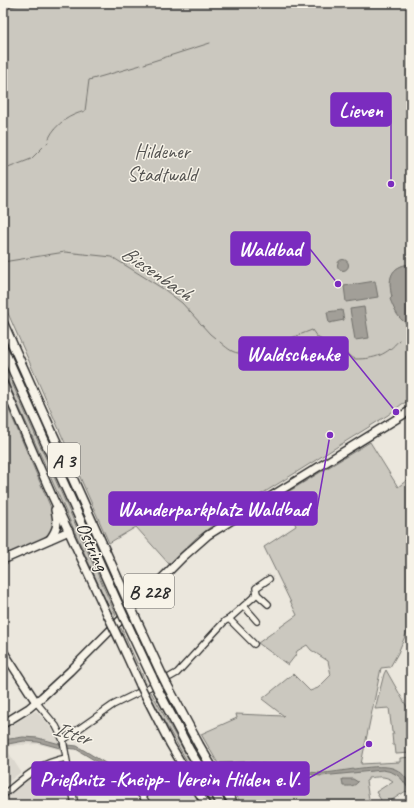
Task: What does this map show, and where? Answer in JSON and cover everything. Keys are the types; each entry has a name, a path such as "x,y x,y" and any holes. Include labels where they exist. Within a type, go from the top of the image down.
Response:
{"highway":[{"name":"A 3","path":"3,323 161,673 199,745 234,805"},
{"name":"A 3","path":"3,348 152,678 190,751 222,805"}],"main road":[{"name":"Ostring","path":"3,383 53,498 140,686 170,744 206,805"},
{"name":"B 228","path":"3,724 36,702 70,671 183,557 208,535 411,410"},
{"path":"50,540 56,530 57,524 53,498"},
{"path":"3,560 69,531"},
{"path":"3,651 36,702"}],"street":[{"path":"268,604 257,594 256,588 269,579"},
{"path":"64,744 112,705 170,678 177,673 225,620 229,619 257,594"},
{"path":"244,606 258,621"},
{"path":"229,619 254,644"},
{"path":"36,702 56,726 64,744 75,805"},
{"path":"3,795 25,776 39,767 51,761 66,758"},
{"path":"70,777 100,773 120,777 130,782 148,805"}],"shaded area":[{"path":"343,259 347,261 349,265 347,269 343,271 339,269 337,265 339,261"},
{"path":"411,264 411,324 403,321 395,311 390,299 392,297 390,280 394,271 404,265"},
{"path":"375,281 378,297 346,302 344,286"},
{"path":"364,307 369,338 355,340 350,309"},
{"path":"342,310 344,320 329,323 327,312"},
{"path":"36,711 48,724 60,743 61,750 39,744 5,747 21,772 3,786 3,730"},
{"path":"23,737 38,738 60,744 77,746 110,766 121,768 175,766 177,769 120,771 109,769 76,749 60,748 38,742 24,741 3,745 3,740"},
{"path":"244,762 321,773 369,767 388,767 395,769 404,776 410,786 411,793 400,777 389,771 383,770 321,776 255,765 223,768 220,763"},
{"path":"60,763 63,765 71,805 3,805 3,798 31,775 49,765"},
{"path":"181,769 201,805 151,805 140,790 146,786 130,778 130,771"},
{"path":"342,779 353,779 358,782 353,785 343,786"}],"green space":[{"name":"Hildener Stadtwald","path":"3,3 411,3 411,264 399,267 392,274 390,285 391,299 394,306 398,313 409,324 411,324 411,400 402,404 388,415 220,520 196,538 169,564 136,527 109,543 3,302"},
{"path":"3,363 116,615 113,617 3,371"},
{"path":"3,396 54,515 54,522 51,531 46,536 14,551 3,554"},
{"path":"370,442 398,487 411,477 411,622 398,653 390,667 381,668 361,764 400,762 400,758 411,757 411,795 406,791 384,805 376,792 393,781 384,777 378,777 368,778 366,781 370,805 242,805 201,734 237,718 236,714 284,716 262,699 293,674 310,691 318,688 331,675 328,661 311,650 307,645 297,651 288,665 258,643 297,615 264,547 296,526 283,495"},
{"path":"121,628 147,685 144,687 120,630"},
{"path":"386,670 411,714 411,753 396,754 395,745 393,745 392,734 394,734 392,732 389,708 375,709"},
{"path":"151,692 216,805 212,805 149,695"}],"waterway":[{"path":"3,9 24,3"},
{"path":"144,64 210,43"},
{"path":"49,138 55,128 64,120 85,111 89,80 141,65"},
{"path":"3,170 31,159 43,147"},
{"name":"Biesenbach","path":"3,262 65,252 112,257 165,290 182,303 215,338"},
{"name":"Biesenbach","path":"220,342 233,352 244,353 312,330 317,337 355,359 375,357 385,353 399,340"}],"place":[{"name":"Lieven","path":"391,184"},
{"name":"Waldbad","path":"338,284"},
{"name":"Waldschenke","path":"396,412"},
{"name":"Wanderparkplatz Waldbad","path":"330,435"},
{"name":"Prießnitz -Kneipp- Verein Hilden e.V.","path":"369,744"}],"water label":[{"name":"Itter","path":"72,733"}]}
